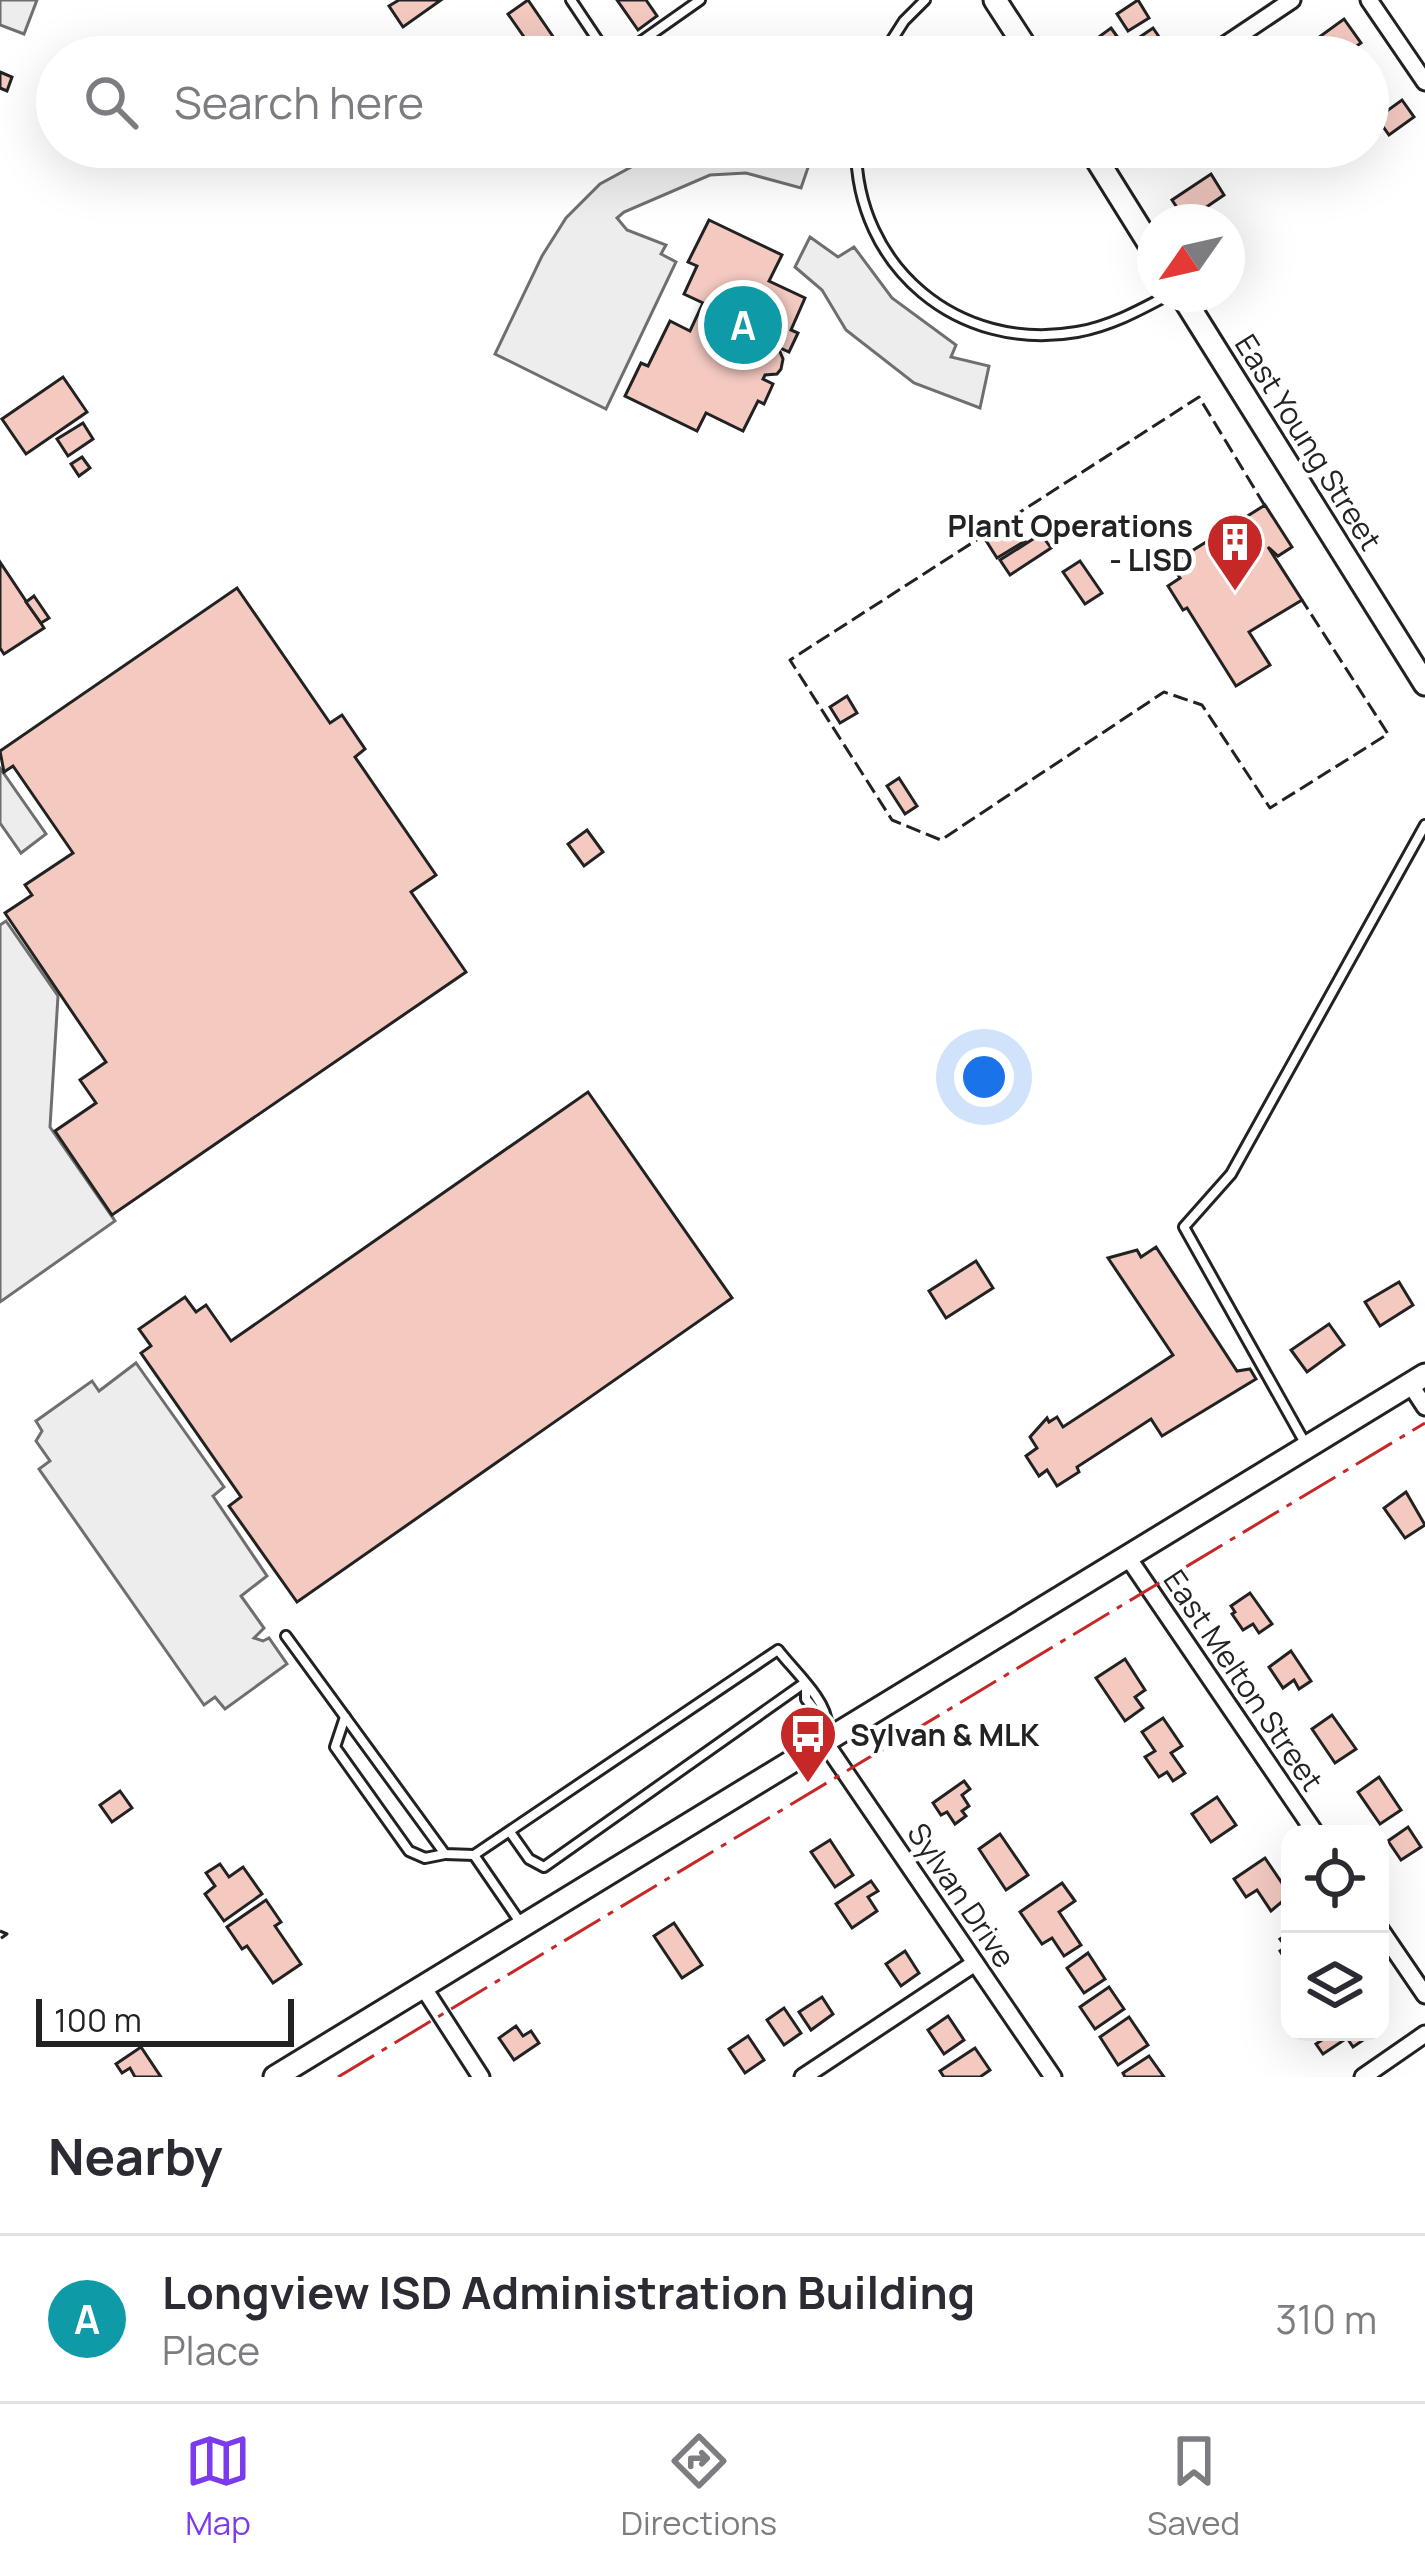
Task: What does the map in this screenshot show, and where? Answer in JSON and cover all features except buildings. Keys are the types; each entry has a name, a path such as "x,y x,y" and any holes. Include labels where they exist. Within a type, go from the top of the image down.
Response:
{"street":[{"path":"995,0 1018,36"},
{"path":"1369,0 1425,82"},
{"path":"1235,36 1280,3"},
{"path":"1102,168 1137,224"},
{"name":"East Young Street","path":"1191,312 1425,684"},
{"path":"274,2077 1417,1379 1425,1407"},
{"name":"East Melton Street","path":"1127,1556 1310,1825"},
{"name":"Sylvan Drive","path":"829,1735 1053,2077"},
{"path":"1383,1933 1425,1995"},
{"path":"803,2077 975,1963"},
{"path":"423,1987 481,2077"},
{"path":"1363,2077 1425,2034"}],"lane":[{"path":"571,0 595,36"},
{"path":"894,36 925,0"},
{"path":"648,36 694,2"},
{"path":"857,168 859,193 877,239 919,290 958,316 1007,332 1062,334 1114,322 1137,310"},
{"path":"1307,1447 1184,1227 1231,1174 1425,824"},
{"path":"286,1636 445,1854"},
{"path":"345,1716 334,1747 409,1851 425,1858 474,1856 778,1650 805,1686 806,1699 829,1735"},
{"path":"510,1832 529,1859 544,1867 805,1686"},
{"path":"474,1856 523,1926"}],"shaded area":[{"path":"0,0 37,0 24,34 0,25"},
{"path":"629,168 808,168 801,188 746,173 710,175 617,218 627,230 666,245 661,254 676,262 606,409 495,354 542,256 566,218 600,184"},
{"path":"810,237 838,257 854,247 892,298 956,345 951,357 989,366 980,408 914,383 846,330 822,290 795,267"},
{"path":"0,768 46,834 21,853 0,823"},
{"path":"6,921 58,996 50,1127 115,1221 0,1302 0,925"},
{"path":"136,1363 224,1487 213,1496 267,1576 241,1596 264,1628 254,1638 269,1638 287,1664 225,1709 215,1697 204,1705 39,1469 50,1461 36,1441 42,1431 36,1421 92,1381 99,1391"}],"fence":[{"path":"1265,506 1199,397 790,660 892,820 941,840 1164,692 1202,705 1270,808 1388,734 1302,600"},
{"path":"0,1931 7,1934 0,1939"}],"power":[{"path":"338,2077 1425,1423"}],"place":[{"name":"Longview ISD Administration Building","path":"743,325"},
{"name":"Plant Operations - LISD","path":"1235,593"},
{"name":"Sylvan & MLK","path":"808,1785"}]}
